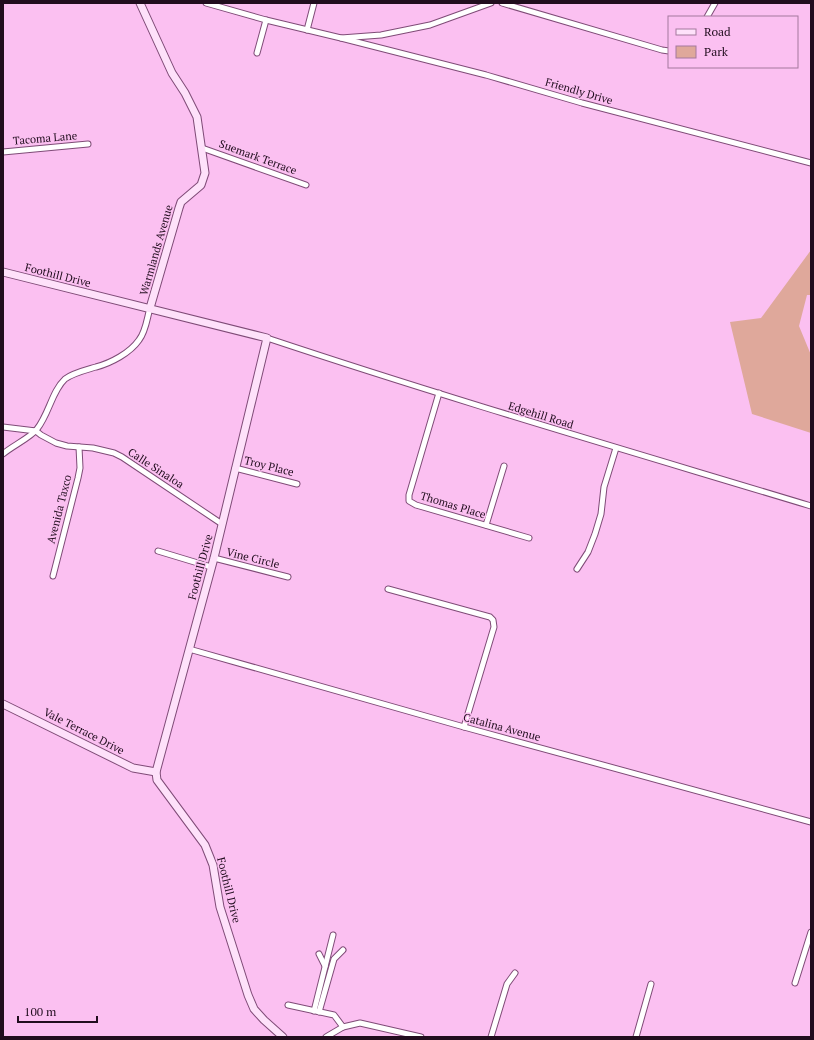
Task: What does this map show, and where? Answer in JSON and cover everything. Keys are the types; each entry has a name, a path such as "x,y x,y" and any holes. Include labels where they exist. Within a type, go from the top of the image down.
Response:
{"street":[{"name":"Warmlands Avenue","path":"3,454 36,431 49,410 58,386 67,378 79,372 100,366 132,348 140,340 181,202 201,185 206,173 197,117 185,93 172,73 140,3"},
{"name":"Friendly Drive","path":"206,3 266,20 486,75 582,103 811,164"},
{"path":"307,30 314,3"},
{"path":"341,38 381,35 430,26 491,3"},
{"path":"502,3 668,51"},
{"path":"708,16 715,3"},
{"path":"257,54 266,20"},
{"name":"Tacoma Lane","path":"3,152 88,144"},
{"name":"Suemark Terrace","path":"202,148 306,185"},
{"name":"Foothill Drive","path":"3,272 267,338 214,558 156,772 157,780 205,845 213,865 220,907 240,971 254,1009 283,1037"},
{"name":"Edgehill Road","path":"267,338 616,448 811,506"},
{"name":"Thomas Place","path":"439,393 409,495 409,501 416,506 529,538"},
{"name":"Calle Sinaloa","path":"3,427 36,431 56,443 93,448 114,453 222,524"},
{"name":"Avenida Taxco","path":"53,576 78,478 80,468 79,447"},
{"path":"577,569 588,552 595,534 601,514 604,487 616,448"},
{"path":"486,525 504,466"},
{"name":"Troy Place","path":"235,468 297,484"},
{"path":"158,552 211,567"},
{"name":"Vine Circle","path":"214,558 288,577"},
{"path":"388,589 490,617 493,620 494,627 464,727"},
{"name":"Catalina Avenue","path":"189,649 464,727 811,822"},
{"name":"Vale Terrace Drive","path":"3,704 133,768 156,772"},
{"path":"795,983 811,932"},
{"path":"317,1011 325,967 333,935"},
{"path":"317,1011 334,959 342,950"},
{"path":"319,954 325,967"},
{"path":"491,1037 507,984 515,973"},
{"path":"636,1037 651,984"},
{"path":"288,1005 334,1015 343,1027"},
{"path":"326,1037 343,1027 360,1024 421,1037"}],"green space":[{"path":"811,250 811,295 807,295 799,326 811,355 811,433 752,414 730,322 761,318"}]}
